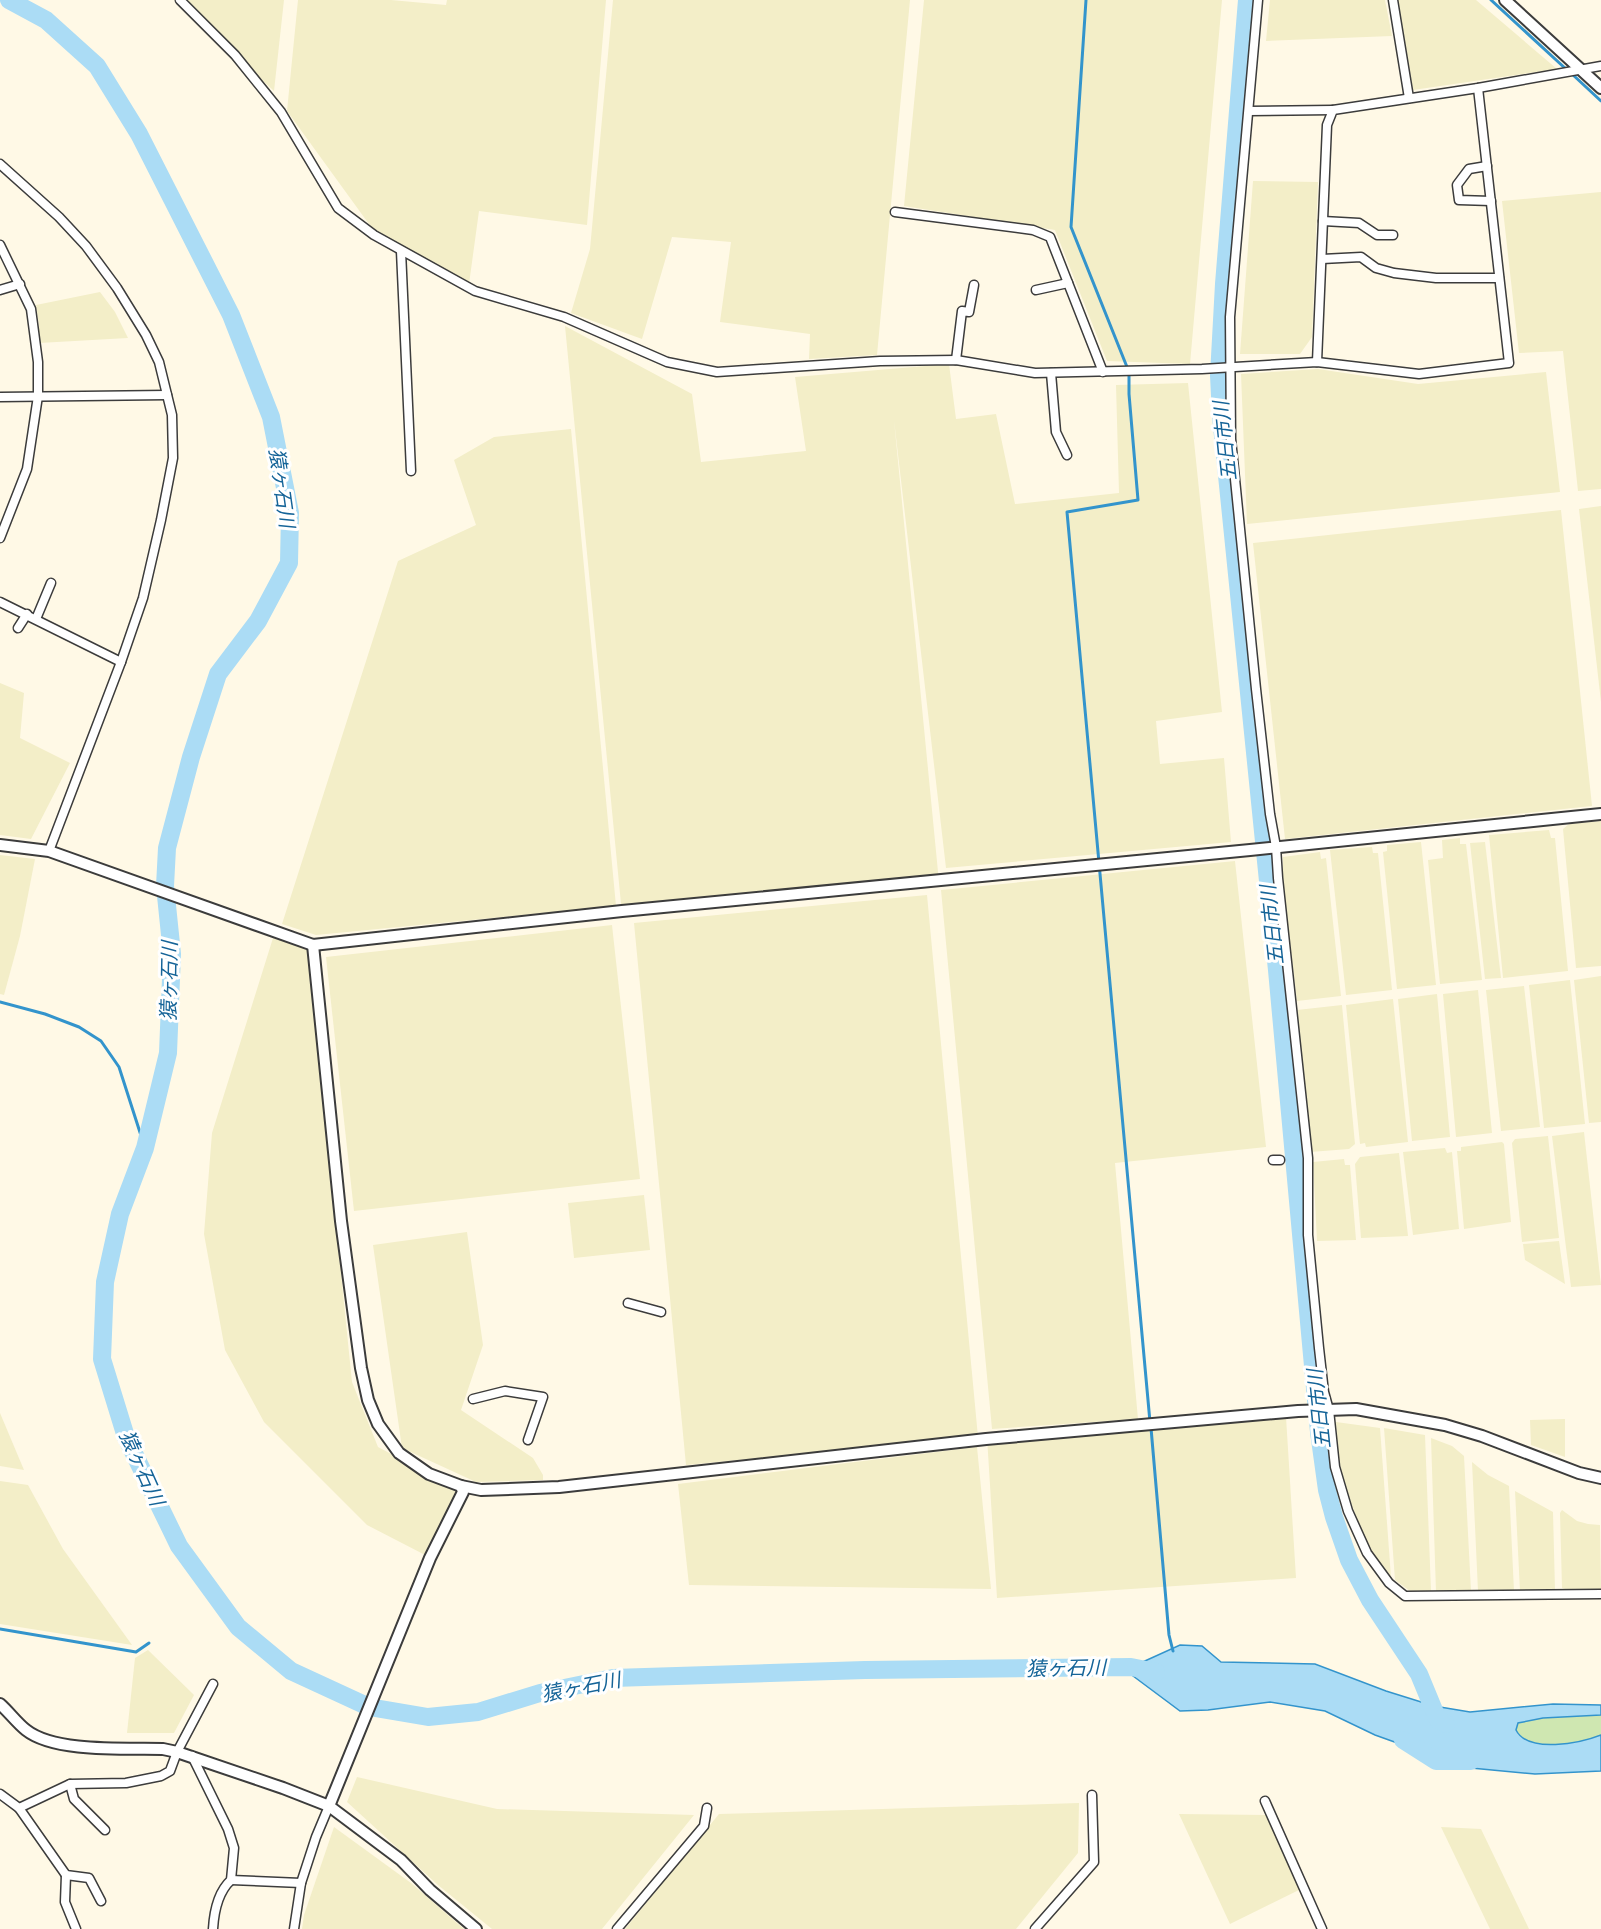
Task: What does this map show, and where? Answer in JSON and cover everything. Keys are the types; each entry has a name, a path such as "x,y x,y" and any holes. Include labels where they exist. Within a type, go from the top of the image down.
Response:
{"street":[{"path":"180,0 235,55 281,112 338,208 374,236 475,291 564,316 667,362 717,372 880,361 956,360 1035,373 1203,369 1317,362 1433,374 1509,363 1478,88"},
{"path":"1258,0 1230,317 1229,367 1232,439 1256,689 1308,1158 1309,1246 1318,1348 1335,1467 1347,1511 1367,1553 1389,1583 1405,1596 1601,1594"},
{"path":"1394,0 1409,98"},
{"path":"1505,0 1601,88"},
{"path":"1249,111 1333,110 1601,66"},
{"path":"1317,362 1328,125 1333,110"},
{"path":"0,164 59,217 86,246 117,288 146,335 159,362 172,415 173,459 142,598 121,662 49,851"},
{"path":"1487,166 1469,169 1457,185 1459,200 1491,201"},
{"path":"895,212 1033,230 1050,237 1103,372"},
{"path":"1323,221 1359,223 1377,235 1393,235"},
{"path":"0,245 31,309 38,362 38,396 27,469 0,538"},
{"path":"401,251 411,471"},
{"path":"1322,259 1361,257 1376,268 1394,273 1436,278 1499,278"},
{"path":"1036,290 1068,283"},
{"path":"0,290 20,284"},
{"path":"956,360 962,311 969,312 974,285"},
{"path":"1052,373 1056,432 1067,455"},
{"path":"0,397 167,395"},
{"path":"36,619 51,583"},
{"path":"0,602 121,662"},
{"path":"18,628 27,614"},
{"path":"0,845 49,851 313,945 622,910 1275,848 1601,814"},
{"path":"313,945 341,1221 361,1368 368,1400 378,1424 399,1453 429,1474 481,1490 559,1487 986,1439 1299,1411 1356,1410 1445,1425 1482,1436 1579,1473 1601,1478"},
{"path":"628,1303 661,1312"},
{"path":"473,1399 505,1391 543,1397 528,1440"},
{"path":"294,1929 301,1883 316,1837 430,1558 463,1492 461,1485"},
{"path":"19,1808 70,1784 126,1783 161,1776 170,1770 213,1684"},
{"path":"0,1704 28,1731 49,1741 77,1746 164,1749 177,1752 329,1806 400,1860 430,1890 476,1929"},
{"path":"192,1756 228,1829 234,1848 231,1880 217,1904 213,1929"},
{"path":"70,1784 74,1799 105,1830"},
{"path":"0,1794 19,1808 66,1875 65,1902 76,1929"},
{"path":"1035,1929 1094,1862 1092,1795"},
{"path":"1265,1801 1322,1929"},
{"path":"617,1929 704,1826 707,1808"},
{"path":"66,1875 89,1878 101,1901"},
{"path":"231,1880 301,1883"}],"shaded area":[{"path":"174,0 284,0 274,91"},
{"path":"298,0 391,0 446,5 447,0 606,0 587,225 479,211 469,284 374,231 287,111"},
{"path":"613,0 910,0 877,355 809,359 810,334 720,322 731,242 672,237 642,339 571,313 590,249"},
{"path":"924,0 1222,0 1190,364 1107,361 1055,230 904,206"},
{"path":"1270,0 1385,0 1392,36 1266,41"},
{"path":"1398,0 1476,0 1557,69 1413,90"},
{"path":"1253,181 1318,182 1312,337 1300,354 1240,354"},
{"path":"1601,192 1601,489 1578,491 1563,351 1519,353 1502,201"},
{"path":"100,292 115,312 128,338 39,343 36,305"},
{"path":"565,326 692,394 701,462 806,451 795,377 949,364 956,419 996,414 1015,504 1119,493 1116,385 1188,383 1222,712 1156,721 1160,764 1224,758 1231,842 946,868 894,420 939,882 622,914"},
{"path":"1318,369 1418,384 1546,372 1560,492 1247,524 1241,374"},
{"path":"571,429 616,906 316,935 282,924 398,561 476,525 454,460 494,437"},
{"path":"1601,506 1601,702 1579,509"},
{"path":"1561,510 1592,806 1285,839 1253,543"},
{"path":"0,683 24,693 20,738 70,763 31,839 0,835"},
{"path":"1601,821 1601,966 1576,968 1563,829 1569,824"},
{"path":"1549,830 1551,838 1555,838 1568,971 1503,978 1489,835"},
{"path":"1460,838 1460,844 1466,844 1482,980 1440,984 1428,860 1443,858 1442,840"},
{"path":"1421,842 1436,985 1397,989 1383,852 1387,851 1387,845"},
{"path":"1485,842 1501,978 1485,979 1470,843"},
{"path":"1372,847 1373,853 1378,853 1392,990 1346,995 1330,850"},
{"path":"1320,852 1321,859 1326,858 1341,996 1297,1001 1283,884 1283,857"},
{"path":"0,855 35,859 20,936 4,995 0,994"},
{"path":"1235,861 1266,1147 1115,1163 1138,1419 992,1429 941,890"},
{"path":"927,895 978,1437 686,1465 634,923"},
{"path":"612,925 640,1179 354,1211 326,957"},
{"path":"273,938 308,949 352,1382 378,1447 463,1492 429,1557 367,1525 264,1422 225,1350 204,1234 212,1133"},
{"path":"1601,976 1601,1122 1589,1123 1574,980"},
{"path":"1570,980 1585,1124 1544,1128 1529,985"},
{"path":"1524,986 1540,1127 1501,1131 1486,990"},
{"path":"1478,990 1492,1133 1456,1137 1443,994"},
{"path":"1437,994 1450,1137 1412,1141 1398,999"},
{"path":"1393,999 1408,1142 1366,1147 1365,1143 1360,1144 1346,1005"},
{"path":"1342,1005 1355,1144 1349,1149 1310,1152 1297,1010"},
{"path":"1584,1132 1601,1285 1571,1287 1552,1136"},
{"path":"1548,1136 1559,1238 1522,1242 1512,1143 1515,1139"},
{"path":"1502,1142 1511,1222 1464,1229 1457,1151 1461,1151 1461,1147"},
{"path":"1445,1148 1447,1153 1452,1152 1459,1229 1413,1235 1403,1152"},
{"path":"1399,1153 1408,1236 1361,1238 1355,1164 1360,1157"},
{"path":"1344,1159 1345,1165 1350,1165 1356,1240 1317,1241 1313,1162"},
{"path":"644,1195 650,1250 574,1258 568,1203"},
{"path":"467,1232 483,1345 461,1410 533,1458 543,1475 543,1480 476,1482 402,1448 373,1245"},
{"path":"1559,1241 1565,1284 1525,1260 1523,1244"},
{"path":"0,1413 24,1470 0,1466"},
{"path":"1286,1417 1296,1578 997,1598 987,1437"},
{"path":"1565,1419 1565,1457 1531,1445 1530,1420"},
{"path":"1336,1422 1380,1428 1391,1577 1377,1560 1363,1535 1351,1503 1339,1466"},
{"path":"1384,1428 1425,1435 1431,1591 1410,1591 1395,1580"},
{"path":"1431,1438 1452,1446 1464,1456 1471,1591 1436,1592"},
{"path":"977,1447 991,1589 689,1585 678,1484"},
{"path":"1472,1462 1488,1475 1509,1486 1514,1591 1478,1591"},
{"path":"0,1481 28,1485 63,1549 132,1645 0,1624"},
{"path":"1515,1491 1553,1512 1555,1590 1520,1591"},
{"path":"1562,1510 1577,1521 1600,1525 1601,1590 1562,1588 1560,1513"},
{"path":"148,1650 194,1695 174,1733 127,1733 135,1658"},
{"path":"357,1777 497,1809 694,1815 602,1929 492,1929 438,1885 347,1802"},
{"path":"1079,1803 1078,1853 1016,1929 625,1929 719,1814"},
{"path":"1179,1814 1267,1815 1303,1888 1230,1924"},
{"path":"334,1827 411,1883 464,1929 302,1929 304,1915"},
{"path":"1441,1827 1481,1829 1529,1929 1490,1929"}],"green space":[{"path":"1601,1715 1601,1735 1581,1741 1543,1744 1532,1742 1516,1730 1518,1723 1543,1718"}],"water":[{"path":"1180,1645 1202,1646 1221,1662 1315,1664 1386,1691 1434,1706 1470,1712 1553,1704 1601,1705 1601,1715 1543,1718 1518,1723 1516,1730 1522,1737 1543,1744 1581,1741 1601,1735 1601,1771 1535,1774 1471,1768 1375,1735 1325,1711 1270,1702 1180,1711 1125,1670"}],"waterway":[{"name":"猿ヶ石川","path":"9,0 46,20 97,66 139,134 231,315 271,417 290,513 289,563 258,621 218,674 191,757 167,848 165,886 172,954 168,1053 145,1148 120,1214 105,1282 102,1359 126,1437 179,1546 238,1627 291,1671 369,1707 428,1717 478,1712 540,1693 613,1678 865,1670 1131,1667 1156,1672"},
{"path":"1086,0 1071,227 1129,372 1138,500 1067,512 1150,1422"},
{"name":"五日市川","path":"1247,0 1224,284 1219,375 1221,416 1277,970 1319,1432 1327,1490 1349,1560 1370,1600 1419,1674 1438,1720 1446,1724"},
{"path":"1491,0 1567,70"},
{"path":"1572,74 1601,101"},
{"path":"0,1002 45,1014 79,1027 101,1041 119,1067 145,1148"},
{"path":"1151,1428 1169,1635 1173,1651"},
{"path":"0,1629 136,1652 149,1643"},
{"name":"猿ヶ石川","path":"1403,1740 1436,1761 1471,1761"}]}
